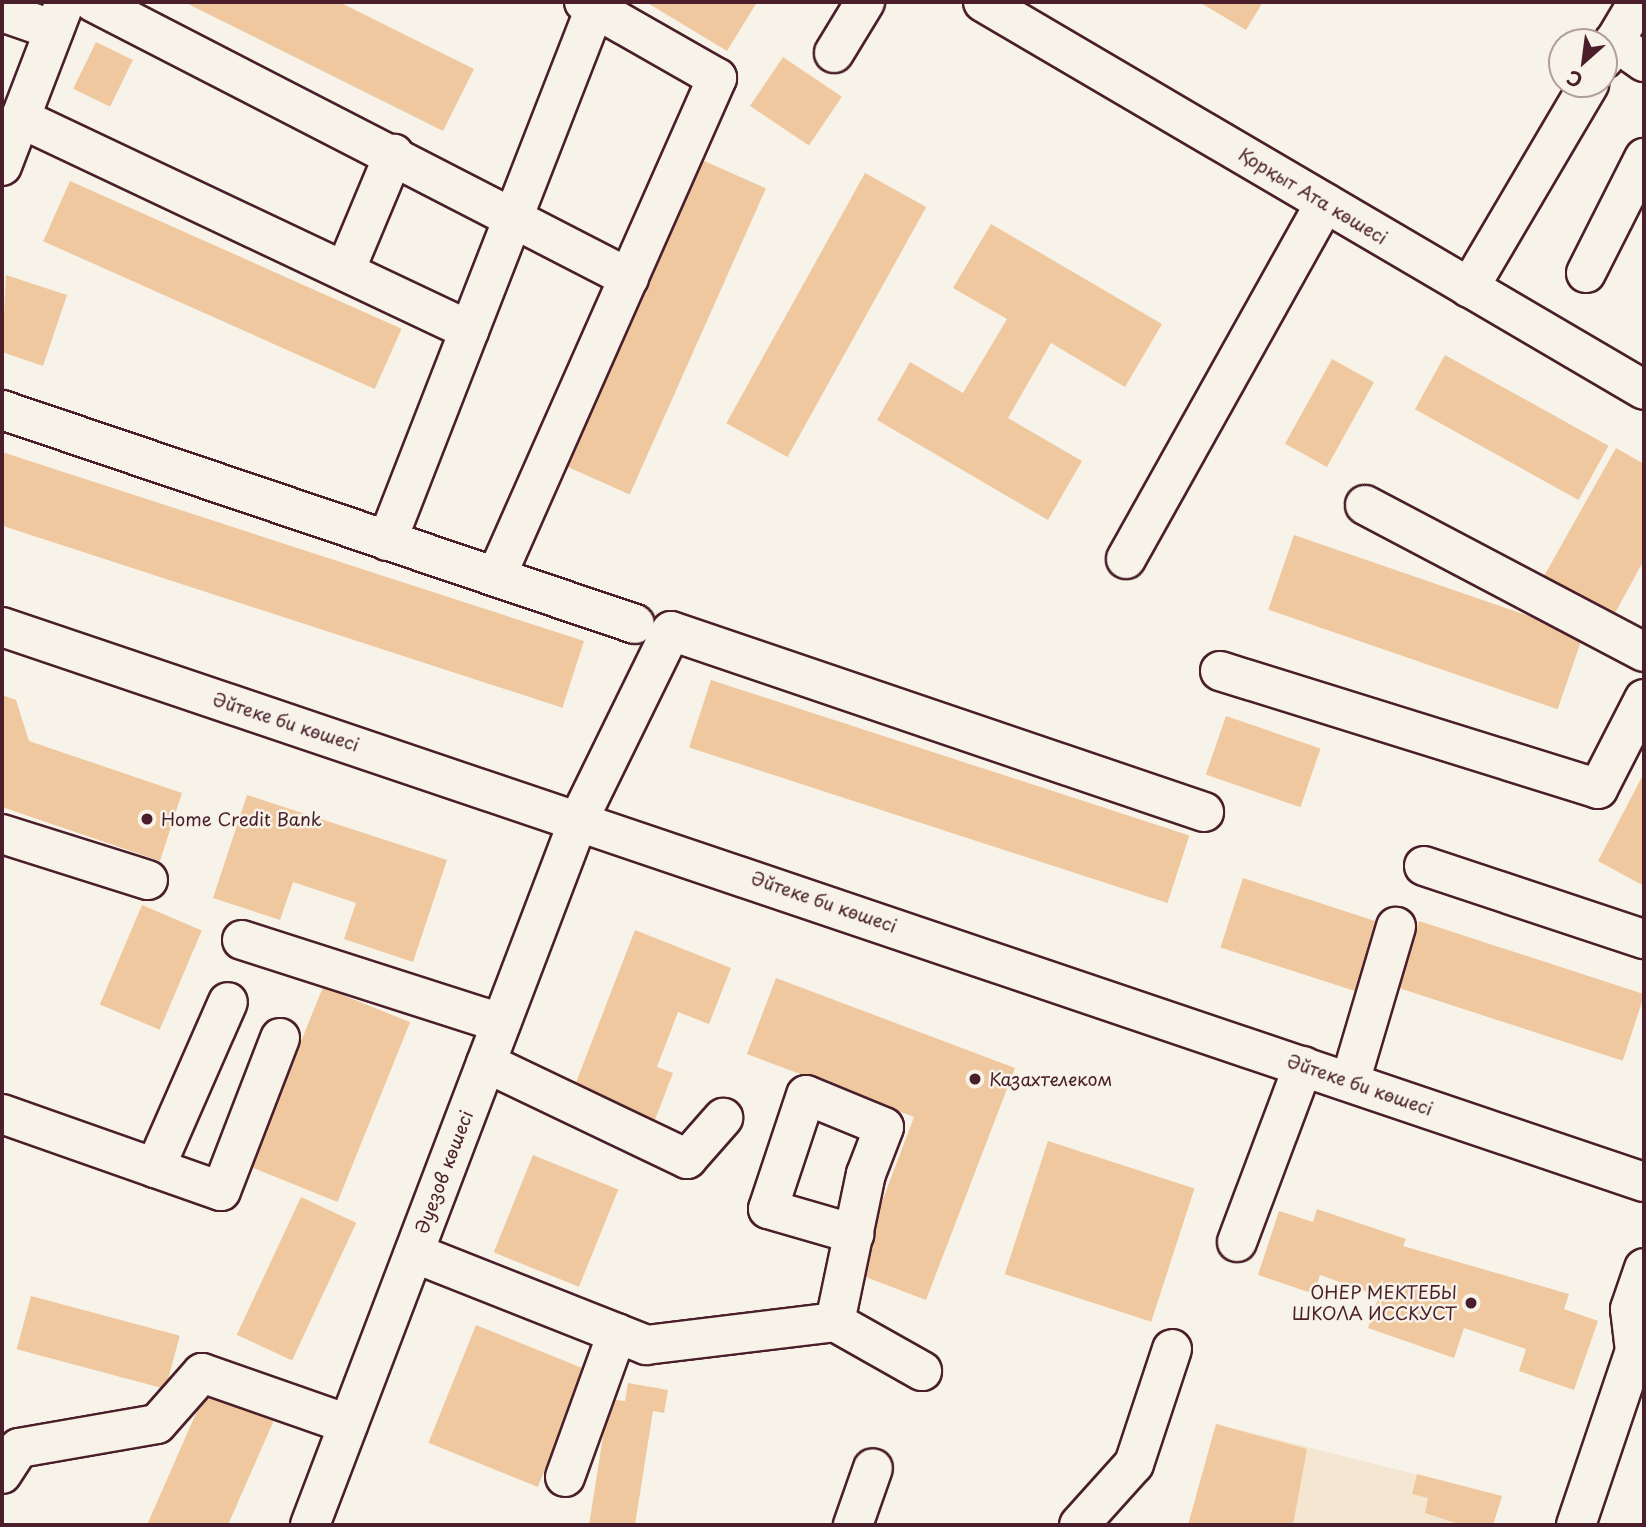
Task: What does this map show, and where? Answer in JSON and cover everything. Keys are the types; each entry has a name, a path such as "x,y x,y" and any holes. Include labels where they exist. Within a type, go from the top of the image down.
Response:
{"street":[{"path":"93,2 514,214 629,278"},
{"path":"834,53 865,2"},
{"name":"Қорқыт Ата көшесі","path":"984,2 1644,390"},
{"path":"1621,54 1638,2"},
{"path":"387,541 514,214 589,5 717,78 496,577"},
{"path":"2,12 60,16 2,166"},
{"path":"1469,288 1581,98"},
{"path":"20,118 470,330"},
{"path":"345,271 394,153"},
{"path":"1586,273 1644,158"},
{"path":"1126,559 1325,204"},
{"path":"2,410 635,624"},
{"path":"1365,505 1644,652"},
{"name":"Әйтеке би көшесі","path":"2,627 579,819 1644,1182"},
{"name":"Әуезов көшесі","path":"310,1525 579,819 671,631 1205,812"},
{"path":"1220,671 1598,789 1644,699"},
{"path":"2,834 148,880"},
{"path":"1424,866 1644,939"},
{"path":"1350,1082 1396,927"},
{"path":"242,940 501,1023"},
{"path":"155,1168 228,1002"},
{"path":"2,1114 221,1191 280,1038"},
{"path":"486,1063 687,1159 723,1118"},
{"path":"1237,1242 1303,1066"},
{"path":"835,1322 854,1234"},
{"path":"414,1253 646,1345 835,1322 922,1371"},
{"path":"1576,1525 1639,1353 1630,1309 1644,1268"},
{"path":"565,1478 617,1333"},
{"path":"1079,1525 1134,1464 1172,1349"},
{"path":"2,1475 19,1448 157,1424 202,1373 348,1424"},
{"path":"853,1525 873,1468"}],"shaded area":[{"path":"1216,1424 1502,1496 1493,1525 1188,1525"}],"building":[{"path":"184,2 339,2 474,69 443,131"},
{"path":"646,2 757,2 727,51"},
{"path":"1199,2 1263,2 1246,30"},
{"path":"96,42 133,60 110,107 73,89"},
{"path":"783,57 842,97 809,146 750,106"},
{"path":"702,160 766,188 630,495 566,466"},
{"path":"865,173 926,207 788,457 726,423"},
{"path":"70,181 402,329 375,389 43,241"},
{"path":"991,224 1162,324 1125,387 1051,343 1008,418 1082,461 1048,520 877,420 910,362 963,393 1007,319 953,288"},
{"path":"6,275 67,295 43,366 2,352"},
{"path":"1445,355 1609,446 1578,500 1415,409"},
{"path":"1332,359 1374,382 1327,467 1285,444"},
{"path":"1616,448 1644,464 1644,560 1614,615 1544,576"},
{"path":"2,452 584,641 562,708 2,526"},
{"path":"1294,535 1583,635 1558,709 1268,610"},
{"path":"711,680 1189,835 1167,903 689,748"},
{"path":"2,695 16,700 29,741 182,793 160,861 2,807"},
{"path":"1226,716 1321,749 1300,807 1206,775"},
{"path":"1644,773 1644,886 1598,861"},
{"path":"247,795 447,860 413,962 344,939 356,903 293,882 280,920 213,898"},
{"path":"1243,878 1379,922 1356,992 1220,947"},
{"path":"142,905 202,930 160,1030 100,1004"},
{"path":"1419,921 1644,994 1623,1061 1397,988"},
{"path":"635,930 731,968 709,1024 678,1012 657,1067 673,1073 653,1125 572,1093"},
{"path":"776,978 1015,1068 926,1300 855,1273 914,1117 747,1054"},
{"path":"323,987 410,1022 337,1202 250,1167"},
{"path":"1048,1141 1194,1189 1151,1322 1005,1274"},
{"path":"533,1155 618,1189 579,1287 494,1252"},
{"path":"301,1197 356,1223 292,1361 237,1335"},
{"name":"ОНЕР МЕКТЕБЫ ШКОЛА ИССКУСТ","path":"1317,1209 1406,1239 1403,1246 1569,1294 1564,1309 1598,1321 1574,1390 1519,1371 1526,1349 1464,1328 1454,1358 1368,1328 1379,1296 1320,1275 1314,1294 1258,1275 1279,1211 1313,1222"},
{"path":"31,1296 180,1336 166,1389 17,1349"},
{"path":"476,1325 585,1369 538,1487 428,1443"},
{"path":"628,1383 668,1390 664,1413 653,1411 635,1525 589,1525 609,1399 625,1401"},
{"path":"204,1395 274,1420 228,1525 147,1525"},
{"path":"1216,1424 1307,1449 1293,1525 1188,1525"},
{"path":"1417,1474 1502,1496 1493,1525 1462,1525 1425,1513 1428,1498 1412,1494"}],"place":[{"name":"Home Credit Bank","path":"147,819"},
{"name":"Казахтелеком","path":"975,1079"},
{"name":"ОНЕР МЕКТЕБЫ ШКОЛА ИССКУСТ","path":"1471,1303"}]}
